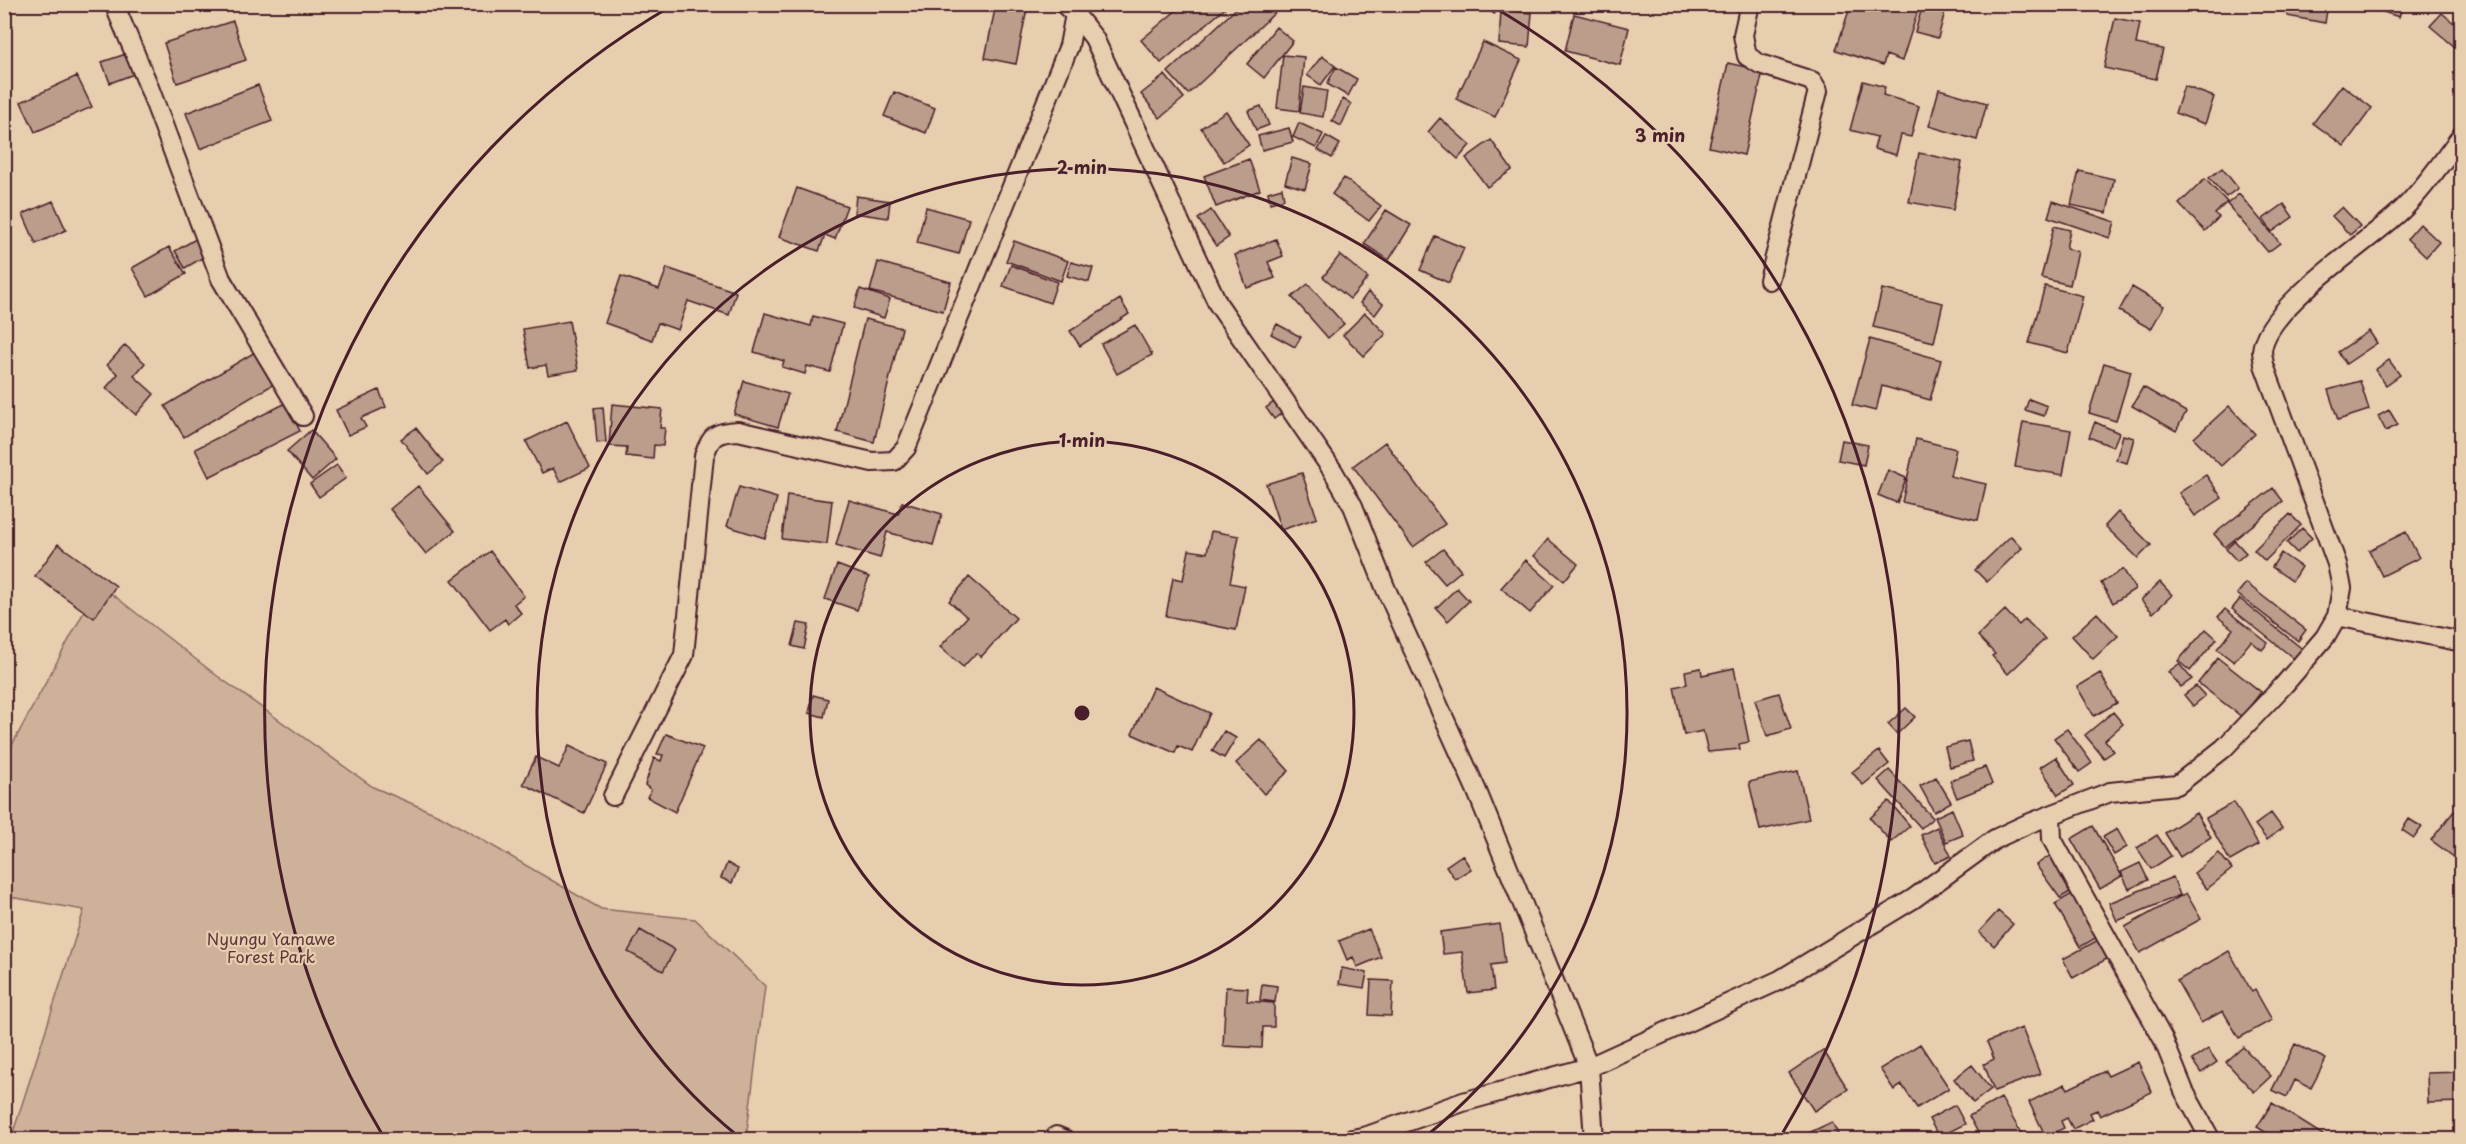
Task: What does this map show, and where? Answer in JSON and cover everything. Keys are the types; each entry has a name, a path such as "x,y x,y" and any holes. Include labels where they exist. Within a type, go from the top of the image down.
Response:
{"street":[{"path":"114,4 152,93 221,279 303,416"},
{"path":"1750,4 1743,34 1747,57 1760,64 1812,81 1818,91 1769,280"},
{"path":"613,796 684,655 704,456 709,441 721,432 738,431 872,462 894,461 906,448 1069,46 1070,9"},
{"path":"1070,9 1094,38 1218,304 1334,471 1353,506 1385,587 1476,789 1588,1067 1594,1140"},
{"path":"1348,1140 1367,1136 1463,1102 1588,1067 1780,980 1913,899 1995,839 2110,792 2177,784 2224,748 2325,637 2337,616 2342,588 2337,564 2265,365 2262,352 2265,341 2272,326 2331,266 2404,208 2427,183 2462,135"},
{"path":"2337,616 2462,642"},
{"path":"2050,815 2052,839 2163,1039 2184,1091 2211,1140"}],"green space":[{"name":"Nyungu Yamawe Forest Park","path":"99,584 216,675 373,787 441,816 601,909 695,919 765,986 746,1139 11,1139 84,910 5,896 4,760"}],"building":[{"path":"996,4 1027,9 1016,64 985,58"},
{"path":"1184,4 1230,4 1161,63 1141,40"},
{"path":"1241,4 1277,4 1280,8 1188,94 1168,72"},
{"path":"1481,4 1500,4 1494,14"},
{"path":"1851,4 1920,4 1902,61 1886,55 1883,65 1836,50"},
{"path":"1923,4 1947,4 1938,38 1915,32"},
{"path":"2289,4 2328,4 2325,23 2287,16"},
{"path":"2369,4 2403,4 2399,17 2368,7"},
{"path":"1501,10 1532,13 1529,47 1499,44"},
{"path":"2442,13 2462,30 2462,53 2430,26"},
{"path":"1574,14 1629,28 1620,65 1565,51"},
{"path":"2115,18 2140,23 2136,44 2163,49 2156,79 2104,68"},
{"path":"233,21 246,60 177,83 164,43"},
{"path":"1276,27 1293,41 1264,78 1247,64"},
{"path":"1483,42 1521,60 1495,117 1456,99"},
{"path":"126,54 134,74 110,83 102,62"},
{"path":"1283,55 1304,57 1299,111 1277,108"},
{"path":"1322,56 1335,66 1321,85 1307,75"},
{"path":"1728,63 1763,71 1744,155 1709,147"},
{"path":"1336,67 1357,79 1348,96 1327,84"},
{"path":"1165,75 1184,98 1160,118 1141,94"},
{"path":"77,76 92,107 35,132 21,102"},
{"path":"1863,81 1885,87 1883,95 1919,106 1911,137 1901,135 1896,155 1874,149 1877,137 1850,130"},
{"path":"258,85 272,121 200,149 186,113"},
{"path":"2342,85 2372,108 2344,146 2313,123"},
{"path":"2184,86 2214,97 2205,124 2175,113"},
{"path":"1304,87 1327,91 1323,117 1300,113"},
{"path":"1939,89 1987,103 1977,140 1929,126"},
{"path":"894,92 935,108 926,133 884,116"},
{"path":"1343,99 1351,104 1341,126 1332,121"},
{"path":"1261,106 1269,125 1256,130 1248,111"},
{"path":"1226,111 1249,145 1224,162 1201,128"},
{"path":"1440,118 1470,145 1458,159 1428,132"},
{"path":"1299,123 1323,134 1316,148 1293,137"},
{"path":"1289,128 1293,142 1262,150 1258,136"},
{"path":"1326,136 1340,144 1332,158 1318,150"},
{"path":"1491,140 1512,170 1487,187 1466,158"},
{"path":"1919,153 1962,162 1953,210 1909,202"},
{"path":"1292,158 1312,164 1305,189 1285,183"},
{"path":"1249,159 1260,190 1216,207 1204,176"},
{"path":"2222,168 2238,188 2226,197 2209,178"},
{"path":"2079,171 2114,179 2107,213 2071,205"},
{"path":"1344,178 1381,206 1369,221 1332,194"},
{"path":"2205,179 2227,202 2215,214 2219,217 2205,231 2179,204"},
{"path":"797,188 847,206 835,239 825,235 819,251 779,237"},
{"path":"1282,188 1284,199 1270,203 1268,192"},
{"path":"2239,194 2280,243 2268,252 2227,204"},
{"path":"856,196 890,201 888,218 854,213"},
{"path":"53,201 66,230 36,244 23,214"},
{"path":"2053,201 2115,222 2110,238 2048,217"},
{"path":"2284,204 2293,217 2272,232 2263,219"},
{"path":"926,207 969,219 959,254 917,243"},
{"path":"2342,207 2360,226 2350,235 2332,216"},
{"path":"1211,210 1229,237 1216,246 1198,219"},
{"path":"1386,210 1411,225 1389,260 1364,244"},
{"path":"2420,224 2439,242 2426,257 2407,239"},
{"path":"2054,226 2070,230 2066,248 2078,252 2070,285 2041,278"},
{"path":"1435,236 1464,248 1449,283 1420,270"},
{"path":"199,237 209,254 185,268 175,251"},
{"path":"1276,239 1283,256 1268,262 1275,278 1247,288 1235,255"},
{"path":"1014,241 1068,261 1061,281 1006,261"},
{"path":"169,247 186,274 148,296 132,268"},
{"path":"1340,255 1368,278 1350,299 1323,277"},
{"path":"878,262 951,282 943,311 870,291"},
{"path":"1071,262 1093,268 1089,282 1067,276"},
{"path":"1011,265 1057,282 1050,303 1003,286"},
{"path":"667,268 736,292 729,315 688,301 678,330 658,323 652,340 605,323 621,276 659,289"},
{"path":"1308,284 1344,324 1328,338 1292,297"},
{"path":"2045,286 2083,296 2068,353 2029,343"},
{"path":"2132,287 2164,306 2151,329 2119,311"},
{"path":"860,289 890,299 884,318 854,308"},
{"path":"1882,289 1943,303 1934,342 1873,327"},
{"path":"1368,292 1383,304 1375,315 1360,303"},
{"path":"1120,299 1129,314 1080,346 1070,331"},
{"path":"765,313 811,326 813,316 843,324 830,372 807,366 805,374 782,367 784,361 754,352"},
{"path":"1365,313 1386,334 1364,356 1343,335"},
{"path":"865,319 902,328 874,442 837,432"},
{"path":"569,321 578,370 548,375 546,365 530,368 523,329"},
{"path":"1277,324 1301,337 1295,347 1271,334"},
{"path":"1135,325 1152,355 1117,374 1101,344"},
{"path":"2369,331 2377,343 2346,364 2338,352"},
{"path":"1870,339 1941,360 1930,400 1882,386 1876,411 1852,405"},
{"path":"125,345 145,363 134,376 154,394 136,415 106,388 118,374 107,365"},
{"path":"255,352 274,384 184,437 165,406"},
{"path":"2389,360 2400,375 2386,385 2375,370"},
{"path":"2104,363 2131,371 2116,421 2089,413"},
{"path":"744,381 788,394 778,427 734,414"},
{"path":"2360,381 2369,410 2338,420 2328,390"},
{"path":"2143,387 2186,412 2176,431 2132,406"},
{"path":"379,390 386,407 361,418 366,427 348,435 336,410"},
{"path":"1279,398 1287,409 1274,419 1266,408"},
{"path":"2029,399 2047,406 2044,416 2025,410"},
{"path":"286,403 300,431 209,477 195,449"},
{"path":"612,404 662,409 660,428 665,428 663,446 654,445 653,459 626,456 627,447 609,446"},
{"path":"2229,406 2255,434 2221,466 2194,438"},
{"path":"603,407 606,442 597,443 594,408"},
{"path":"2389,410 2398,425 2386,431 2378,416"},
{"path":"567,421 590,468 560,482 553,468 542,473 526,441"},
{"path":"2023,422 2071,430 2063,475 2015,467"},
{"path":"2095,422 2119,433 2113,447 2089,437"},
{"path":"416,428 443,462 428,474 401,439"},
{"path":"311,430 336,459 312,480 287,451"},
{"path":"2123,435 2134,438 2127,463 2116,460"},
{"path":"1916,439 1956,449 1950,476 1986,484 1978,520 1902,502"},
{"path":"1842,440 1868,445 1864,465 1838,460"},
{"path":"1385,442 1445,524 1413,547 1353,466"},
{"path":"337,465 346,478 319,497 310,484"},
{"path":"1888,470 1906,478 1897,503 1878,495"},
{"path":"1302,473 1317,518 1281,530 1266,484"},
{"path":"2206,475 2222,498 2195,516 2179,493"},
{"path":"418,486 455,531 426,554 390,509"},
{"path":"739,487 777,498 765,538 727,526"},
{"path":"2273,488 2283,501 2225,547 2214,534"},
{"path":"787,495 832,501 827,544 782,539"},
{"path":"849,500 898,514 902,502 942,514 933,545 887,532 880,558 836,545"},
{"path":"2118,512 2151,545 2138,558 2105,526"},
{"path":"2290,514 2301,525 2265,561 2254,550"},
{"path":"2302,528 2312,538 2297,553 2287,543"},
{"path":"1211,531 1239,536 1230,583 1245,586 1236,630 1166,616 1173,578 1183,580 1189,550 1207,553"},
{"path":"2406,532 2419,558 2382,576 2369,550"},
{"path":"2011,536 2022,548 1987,582 1975,570"},
{"path":"1548,539 1578,564 1564,581 1534,556"},
{"path":"2235,541 2246,553 2237,561 2226,549"},
{"path":"58,544 116,586 94,618 35,576"},
{"path":"1443,549 1461,571 1445,584 1426,562"},
{"path":"490,551 524,596 514,604 521,613 508,624 505,619 490,630 452,580"},
{"path":"2281,553 2301,567 2292,581 2272,567"},
{"path":"1526,560 1554,585 1530,613 1501,588"},
{"path":"837,565 869,577 857,610 825,599"},
{"path":"2123,569 2135,589 2113,603 2101,583"},
{"path":"969,577 1016,618 981,657 976,653 963,667 940,647 967,617 949,601"},
{"path":"2160,582 2172,595 2153,613 2141,600"},
{"path":"2246,583 2306,630 2298,641 2237,594"},
{"path":"1457,588 1469,601 1448,621 1436,608"},
{"path":"2240,599 2305,651 2297,661 2232,609"},
{"path":"2225,609 2268,643 2262,650 2251,641 2234,662 2217,649 2233,629 2218,617"},
{"path":"2005,610 2019,625 2025,619 2045,639 2008,674 1992,656 1995,654 1978,636"},
{"path":"2097,613 2118,636 2093,659 2072,636"},
{"path":"798,623 809,625 804,649 792,646"},
{"path":"2206,629 2217,639 2190,671 2178,661"},
{"path":"2218,658 2261,692 2242,717 2198,683"},
{"path":"2179,664 2192,679 2181,687 2168,672"},
{"path":"1701,668 1702,675 1734,668 1749,742 1739,744 1740,749 1708,752 1703,731 1684,735 1674,687 1687,684 1685,671"},
{"path":"2100,673 2117,703 2094,716 2077,687"},
{"path":"2196,686 2205,696 2193,706 2184,695"},
{"path":"1153,687 1210,713 1192,752 1178,746 1175,753 1132,734"},
{"path":"1779,693 1791,729 1767,736 1755,700"},
{"path":"813,695 828,699 824,717 809,713"},
{"path":"1906,708 1915,717 1897,734 1888,724"},
{"path":"2113,712 2123,724 2105,740 2114,751 2104,758 2085,735"},
{"path":"2067,729 2092,763 2079,772 2054,738"},
{"path":"1224,731 1236,738 1224,758 1212,751"},
{"path":"666,734 703,748 675,812 647,797 651,790 645,785 654,758 661,761 663,755 657,754"},
{"path":"1261,740 1289,771 1264,794 1236,763"},
{"path":"1968,741 1973,761 1950,767 1945,747"},
{"path":"569,746 607,764 584,813 523,784 536,757 559,768"},
{"path":"1879,751 1889,764 1863,785 1852,772"},
{"path":"2056,757 2074,785 2058,795 2040,767"},
{"path":"1985,767 1992,784 1957,798 1950,781"},
{"path":"1889,770 1933,818 1921,828 1878,780"},
{"path":"1798,771 1809,819 1760,830 1749,782"},
{"path":"1936,777 1951,802 1934,812 1920,786"},
{"path":"1889,801 1910,826 1891,842 1870,818"},
{"path":"2234,802 2258,845 2230,861 2206,818"},
{"path":"1952,809 1963,835 1946,842 1935,817"},
{"path":"2454,811 2462,817 2462,863 2431,840"},
{"path":"2196,813 2211,837 2180,857 2165,833"},
{"path":"2271,813 2282,828 2267,840 2255,825"},
{"path":"2409,819 2422,827 2414,838 2402,830"},
{"path":"2093,826 2122,876 2100,889 2071,839"},
{"path":"1937,827 1951,856 1935,863 1921,835"},
{"path":"2117,829 2127,847 2114,855 2103,837"},
{"path":"2157,835 2171,856 2151,869 2137,848"},
{"path":"2219,853 2232,869 2207,889 2194,873"},
{"path":"1462,855 1471,869 1455,879 1446,866"},
{"path":"2051,855 2075,889 2060,898 2036,865"},
{"path":"727,863 738,869 732,883 721,878"},
{"path":"2140,863 2148,880 2129,889 2121,872"},
{"path":"2173,877 2180,895 2117,921 2109,903"},
{"path":"2075,892 2101,935 2080,947 2055,904"},
{"path":"2186,893 2201,919 2140,953 2125,927"},
{"path":"1998,911 2013,924 1994,946 1979,932"},
{"path":"1500,924 1505,963 1491,965 1494,990 1468,993 1462,952 1443,954 1440,932"},
{"path":"1369,929 1381,957 1357,967 1353,957 1347,960 1339,941"},
{"path":"640,930 675,950 663,971 628,952"},
{"path":"2102,938 2112,956 2073,978 2063,959"},
{"path":"2229,951 2252,992 2255,990 2272,1020 2239,1038 2223,1011 2201,1023 2177,981"},
{"path":"1342,968 1367,973 1364,988 1339,984"},
{"path":"1371,980 1393,981 1391,1016 1369,1015"},
{"path":"1262,984 1277,986 1275,1002 1260,1000"},
{"path":"1226,987 1248,988 1247,1001 1274,1003 1274,1027 1263,1027 1262,1048 1223,1046"},
{"path":"2022,1028 2040,1074 1994,1091 1984,1064 1994,1059 1987,1042"},
{"path":"1920,1044 1949,1088 1917,1108 1902,1085 1894,1090 1880,1069"},
{"path":"2295,1044 2326,1059 2311,1088 2295,1080 2287,1097 2272,1090"},
{"path":"2243,1047 2271,1076 2254,1092 2226,1062"},
{"path":"2208,1049 2217,1062 2201,1073 2192,1060"},
{"path":"1823,1050 1848,1089 1814,1111 1789,1073"},
{"path":"2138,1062 2152,1092 2100,1116 2097,1110 2090,1113 2093,1119 2073,1129 2067,1118 2061,1121 2064,1128 2046,1137 2029,1102 2065,1084 2068,1089 2105,1071 2108,1076"},
{"path":"1972,1065 1991,1089 1973,1103 1954,1079"},
{"path":"2462,1072 2462,1102 2428,1103 2427,1073"},
{"path":"2001,1098 2025,1140 1982,1140 1969,1116"},
{"path":"2272,1103 2331,1140 2278,1140 2257,1127"},
{"path":"1955,1105 1965,1124 1939,1137 1929,1119"},
{"path":"1832,1122 1838,1134 1825,1140 1804,1140 1802,1136"},
{"path":"2156,1134 2160,1140 2147,1140"}]}
